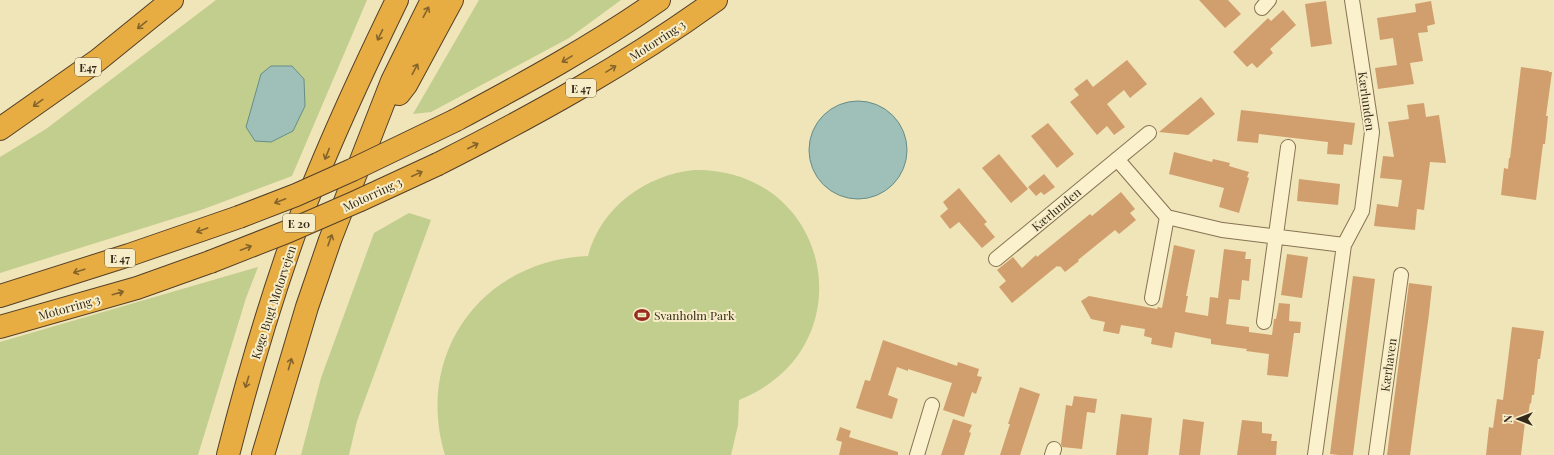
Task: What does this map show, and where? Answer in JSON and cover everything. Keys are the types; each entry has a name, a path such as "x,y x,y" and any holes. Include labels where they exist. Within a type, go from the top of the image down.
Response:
{"highway":[{"name":"E47","path":"0,129 98,60 172,0"},
{"name":"Køge Bugt Motorvejen","path":"228,455 247,381 270,307 296,232 334,136 397,0"},
{"name":"E 20","path":"263,455 307,307 330,240 392,81 432,0"},
{"path":"376,124 406,85 452,0"},
{"name":"E 47","path":"0,296 129,255 238,216 296,195 352,170 456,120 563,61 659,0"},
{"name":"Motorring 3","path":"0,327 137,288 210,262 289,231 438,164 515,125 578,90 677,28 716,0"}],"street":[{"name":"Kærlunden","path":"1314,455 1344,245 1362,211 1372,132 1352,0"},
{"name":"Kærlunden","path":"996,259 1149,133"},
{"path":"1264,322 1288,147"},
{"path":"1117,159 1167,217 1222,230 1344,245"},
{"path":"1152,298 1167,217"},
{"name":"Kærhaven","path":"1376,455 1401,275"},
{"path":"917,455 932,405"}],"green space":[{"path":"216,0 367,0 292,176 201,210 0,273 0,157 46,129"},
{"path":"479,0 621,0 569,38 431,112 413,114"},
{"name":"Svanholm Park","path":"694,170 741,177 778,198 803,228 817,265 818,304 806,342 780,375 739,400 738,425 731,455 445,455 438,417 440,381 449,348 466,319 488,294 517,274 550,262 588,256 594,238 603,223 628,196 643,186 676,173"},
{"path":"409,213 431,220 357,421 349,455 301,455 321,378 374,233"},
{"path":"258,267 246,298 198,455 0,455 0,342"}],"water":[{"path":"271,66 292,66 304,79 305,106 293,131 271,142 255,141 246,127 261,74"},
{"path":"858,101 877,104 893,115 904,131 907,150 904,169 893,185 877,196 858,199 839,196 823,185 812,169 809,150 812,131 823,115 839,104"}],"building":[{"path":"1199,0 1228,0 1241,14 1225,28"},
{"path":"1326,1 1332,44 1311,47 1305,4"},
{"path":"1431,1 1435,24 1427,26 1428,32 1418,33 1423,61 1410,63 1414,84 1378,89 1375,68 1397,65 1393,38 1380,40 1377,18 1416,12 1415,4"},
{"path":"1283,10 1296,25 1270,49 1273,53 1257,68 1252,63 1247,67 1233,52 1268,18 1271,21"},
{"path":"1127,60 1147,84 1130,98 1124,90 1107,104 1125,127 1114,135 1107,126 1097,135 1070,102 1079,95 1074,89 1087,79 1093,87"},
{"path":"1521,67 1552,72 1546,116 1548,116 1545,144 1543,144 1536,200 1501,195 1504,168 1508,169 1510,158"},
{"path":"1201,97 1215,114 1188,135 1159,132"},
{"path":"1424,103 1426,117 1439,115 1446,163 1430,162 1424,210 1417,209 1415,230 1374,226 1377,204 1398,207 1402,180 1380,178 1383,156 1394,157 1388,122 1409,119 1407,105"},
{"path":"1241,110 1355,123 1352,145 1344,144 1343,155 1327,154 1328,142 1259,134 1258,143 1237,141"},
{"path":"1048,123 1074,154 1057,168 1031,136"},
{"path":"1174,152 1212,162 1213,159 1230,163 1229,166 1249,172 1247,177 1249,178 1239,213 1219,207 1224,188 1169,174"},
{"path":"999,154 1028,189 1011,203 982,168"},
{"path":"1044,174 1055,187 1044,195 1041,192 1036,196 1028,187"},
{"path":"1299,179 1340,184 1338,205 1297,201"},
{"path":"959,188 987,222 984,224 995,237 982,248 959,222 950,229 940,216 948,209 943,202"},
{"path":"1121,192 1135,209 1130,213 1136,220 1119,234 1115,230 1065,272 1060,266 1057,266 1012,303 999,287 1006,281 997,270 1013,257 1022,268 1036,255 1037,257 1090,214 1092,216"},
{"path":"1174,245 1195,250 1186,296 1188,296 1185,312 1208,316 1210,297 1218,298 1224,249 1246,252 1245,259 1251,259 1249,281 1242,280 1240,300 1229,299 1226,324 1249,327 1249,332 1272,335 1274,319 1276,319 1279,303 1290,304 1289,321 1301,322 1300,333 1294,333 1288,377 1267,375 1269,354 1211,344 1211,339 1175,332 1172,348 1151,344 1152,338 1144,336 1145,329 1121,325 1119,334 1103,331 1105,322 1091,319 1081,301 1089,296 1157,309 1158,307 1162,308"},
{"path":"1287,254 1308,257 1302,298 1281,295"},
{"path":"1353,276 1375,279 1353,455 1339,455 1330,454"},
{"path":"1409,283 1432,286 1429,314 1410,455 1387,455"},
{"path":"1512,327 1544,331 1540,359 1538,359 1534,395 1532,395 1527,422 1525,422 1521,455 1486,455 1489,427 1493,428 1497,399 1503,400"},
{"path":"883,340 957,366 958,362 979,369 977,376 982,377 976,394 972,392 964,417 943,410 952,383 897,367 888,395 898,399 892,419 856,408 865,380 870,381"},
{"path":"1020,387 1040,394 1020,455 1000,455 1010,424 1008,424"},
{"path":"1074,396 1097,399 1095,413 1087,412 1082,449 1062,447 1061,444 1066,405 1072,406"},
{"path":"1121,414 1152,418 1148,455 1116,455"},
{"path":"953,419 972,425 964,455 941,455"},
{"path":"1183,419 1204,422 1200,455 1179,455"},
{"path":"1242,420 1262,422 1262,433 1272,434 1271,441 1277,441 1276,455 1237,455"},
{"path":"840,427 851,431 849,437 898,452 898,455 839,455 842,442 836,440"}],"place":[{"name":"Svanholm Park","path":"642,315"}]}
